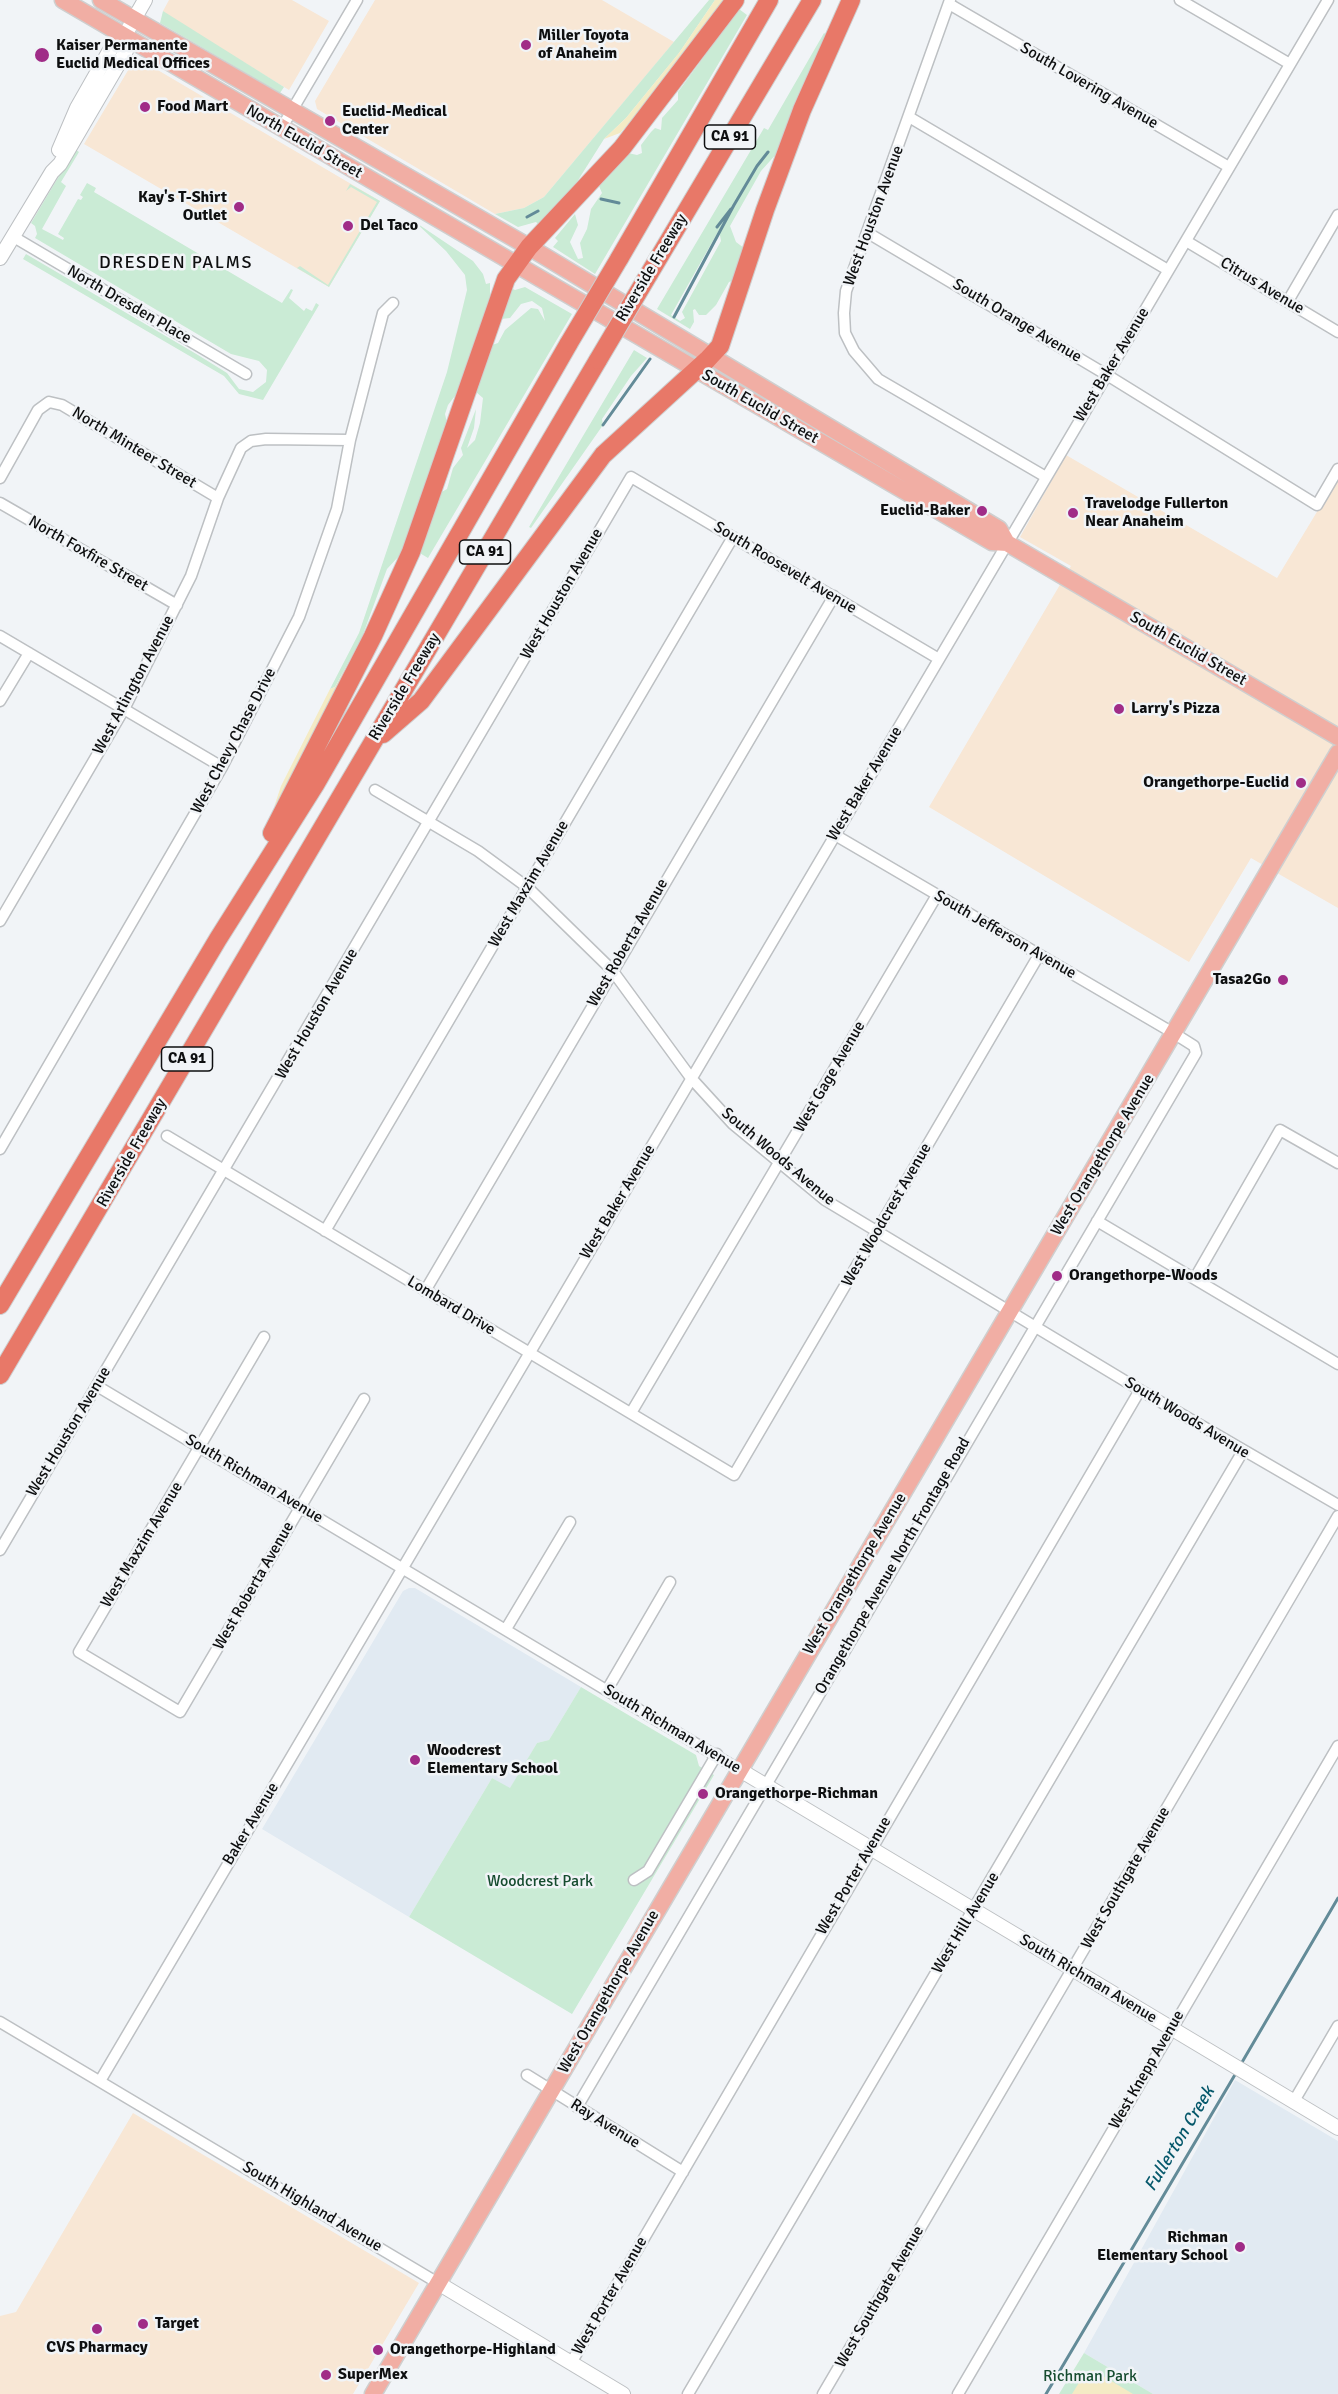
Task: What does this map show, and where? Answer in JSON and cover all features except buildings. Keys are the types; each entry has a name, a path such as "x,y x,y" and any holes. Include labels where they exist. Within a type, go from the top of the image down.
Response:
{"highway":[{"path":"218,939 373,636 411,552 506,279 529,248 622,148 735,0"},
{"name":"Riverside Freeway","path":"0,1305 218,939 315,785 769,0"},
{"name":"Riverside Freeway","path":"0,1375 812,0"},
{"path":"372,743 421,701 603,455 711,357 723,338 765,210 802,110 850,0"}],"main road":[{"name":"North Euclid Street","path":"63,0 515,265"},
{"name":"North Euclid Street","path":"100,0 529,248"},
{"name":"South Euclid Street","path":"529,248 999,529 1008,543 1338,737"},
{"name":"South Euclid Street","path":"515,265 992,542 1008,543"},
{"name":"West Orangethorpe Avenue","path":"373,2394 1175,1034 1338,753"}],"street":[{"path":"0,258 52,172 77,108 114,43 125,35 145,0"},
{"path":"281,129 357,0"},
{"path":"1180,0 1290,64"},
{"name":"West Baker Avenue","path":"403,1567 1328,0"},
{"name":"West Houston Avenue","path":"949,2 846,291 845,333 865,367 879,379 1046,477"},
{"name":"South Lovering Avenue","path":"949,2 1229,167"},
{"path":"909,117 1168,270"},
{"path":"1288,301 1338,215"},
{"name":"South Orange Avenue","path":"868,233 1107,375 1317,505 1338,469"},
{"name":"North Dresden Place","path":"12,236 246,374"},
{"name":"Citrus Avenue","path":"1186,241 1338,332"},
{"name":"West Chevy Chase Drive","path":"1,1145 222,767 299,617 337,509 350,440 383,313 393,303"},
{"name":"North Minteer Street","path":"0,478 38,410 49,402 62,405 218,498"},
{"name":"West Arlington Avenue","path":"0,921 124,709 191,576 218,498 241,448 251,441 266,439 350,440"},
{"name":"West Houston Avenue","path":"0,1550 631,477"},
{"name":"South Roosevelt Avenue","path":"631,477 939,659"},
{"name":"North Foxfire Street","path":"0,503 177,604"},
{"name":"West Maxzim Avenue","path":"325,1231 733,537"},
{"name":"West Roberta Avenue","path":"425,1291 834,596"},
{"path":"0,636 222,767"},
{"path":"0,701 29,653"},
{"name":"South Woods Avenue","path":"375,790 478,851 527,887 612,970 692,1078 733,1124 825,1200 1140,1390 1338,1505"},
{"name":"South Jefferson Avenue","path":"835,835 1175,1034"},
{"name":"West Gage Avenue","path":"632,1413 937,895"},
{"name":"West Woodcrest Avenue","path":"734,1475 1039,955"},
{"name":"Orangethorpe Avenue North Frontage Road","path":"577,2107 1196,1053 1194,1046 1175,1034"},
{"path":"1195,1278 1280,1130 1338,1163"},
{"name":"Lombard Drive","path":"167,1137 734,1475"},
{"path":"1097,1221 1338,1364"},
{"name":"West Maxzim Avenue","path":"180,1712 79,1652 264,1337"},
{"name":"South Richman Avenue","path":"97,1386 871,1846 973,1910 1338,2128"},
{"name":"West Porter Avenue","path":"571,2363 871,1846 1140,1390"},
{"name":"West Roberta Avenue","path":"180,1712 364,1399"},
{"name":"West Hill Avenue","path":"688,2394 1243,1451"},
{"name":"West Southgate Avenue","path":"823,2394 1338,1516"},
{"path":"506,1629 570,1522"},
{"name":"Baker Avenue","path":"100,2081 403,1567"},
{"path":"607,1690 670,1582"},
{"name":"West Knepp Avenue","path":"958,2394 1338,1746"},
{"path":"634,1880 648,1871 717,1754"},
{"name":"South Highland Avenue","path":"0,2022 623,2394"},
{"path":"1294,2101 1338,2026"},
{"name":"Ray Avenue","path":"527,2075 682,2172"}],"shaded area":[{"path":"169,0 292,0 329,21 289,90 171,18 163,11"},
{"path":"375,0 602,0 674,42 544,197 524,208 495,214 317,109 315,101"},
{"path":"139,59 380,201 329,287 84,144 133,62"},
{"path":"1066,455 1277,578 1338,477 1338,908 1251,858 1189,962 929,807 1071,566 1020,537"},
{"name":"Woodcrest Elementary School","path":"415,1588 581,1687 549,1740 537,1743 510,1789 492,1778 409,1917 262,1829 403,1591"},
{"name":"Richman Elementary School","path":"1235,2080 1338,2141 1338,2394 1153,2394 1084,2353"},
{"path":"133,2113 419,2283 353,2394 0,2394 0,2316 16,2312"}],"green space":[{"path":"709,0 715,0 679,53 626,118 604,139 570,193 539,225 536,222 518,227 495,214 524,208 544,197"},
{"path":"739,9 747,15 595,274 553,247 558,241 555,238 575,214 578,225 570,242 578,259 583,258 580,243 587,229 591,209 602,193 599,186 628,153 637,155 642,153 641,145 655,128 661,130 662,118 678,100 678,92"},
{"path":"163,11 284,87 280,93 160,23"},
{"path":"824,33 827,35 778,152 761,171 730,226 736,242 744,248 732,281 729,282 716,305 706,315 699,315 695,309 693,310 694,322 690,329 657,309 764,128 768,130","holes":["719,230 721,241 682,312 685,318 680,321 671,315"]},
{"path":"75,149 79,152 61,182 66,186 42,229 63,240 64,238 58,234 78,199 81,200 83,197 80,195 87,183 96,188 94,192 282,303 291,289 293,290 289,298 304,311 306,308 312,311 316,303 319,305 263,400 239,394 224,376 23,259 26,254 198,355 227,373 239,389 253,392 266,382 267,370 259,361 231,354 35,238 37,234 35,226 31,223"},
{"path":"350,184 380,201 329,287 297,268 300,266 328,285 377,202 351,187 346,191"},
{"path":"415,222 473,261 483,274 486,284 490,283 490,296 458,392 448,405 445,414 447,423 400,555 387,569 362,637 335,687 330,689 359,633 447,372 467,290 465,275 446,251"},
{"path":"525,287 572,314 428,558 418,552 440,493 447,489 453,468 463,455 461,448 476,409 474,428 467,448 475,440 483,398 476,392 492,345 498,343 505,330 531,308 538,309 545,321 542,308 532,301 521,304 510,318 501,319 511,288 515,290"},
{"path":"634,350 647,358 631,376 602,419 603,425 531,528 529,527"},
{"name":"Woodcrest Park","path":"581,1687 696,1755 699,1766 714,1775 572,2014 409,1917 492,1778 510,1788 537,1743 549,1740"},
{"name":"Richman Park","path":"1084,2353 1153,2394 1059,2394"}],"sand":[{"path":"715,0 725,0 641,110 620,133 604,139 626,118 679,53"},
{"path":"356,649 301,762 274,807 281,786 330,689 335,687"},
{"path":"1093,2370 1133,2394 1072,2394 1085,2373"}],"waterway":[{"path":"674,317 734,205 768,152"},
{"path":"601,199 619,203"},
{"path":"717,227 731,209"},
{"path":"527,217 538,211"},
{"path":"603,425 650,359"},
{"name":"Fullerton Creek","path":"1241,2064 1338,1898"},
{"name":"Fullerton Creek","path":"1046,2394 1236,2073"}],"place":[{"name":"Miller Toyota of Anaheim","path":"526,45"},
{"name":"Kaiser Permanente Euclid Medical Offices","path":"42,55"},
{"name":"Food Mart","path":"145,107"},
{"name":"Euclid-Medical Center","path":"330,121"},
{"name":"Kay's T-Shirt Outlet","path":"239,207"},
{"name":"Del Taco","path":"348,226"},
{"name":"Euclid-Baker","path":"982,511"},
{"name":"Travelodge Fullerton Near Anaheim","path":"1073,513"},
{"name":"Larry's Pizza","path":"1119,709"},
{"name":"Orangethorpe-Euclid","path":"1301,783"},
{"name":"Tasa2Go","path":"1283,980"},
{"name":"Orangethorpe-Woods","path":"1057,1276"},
{"name":"Woodcrest Elementary School","path":"415,1760"},
{"name":"Orangethorpe-Richman","path":"703,1794"},
{"name":"Richman Elementary School","path":"1240,2247"},
{"name":"Target","path":"143,2324"},
{"name":"CVS Pharmacy","path":"97,2329"},
{"name":"Orangethorpe-Highland","path":"378,2350"},
{"name":"SuperMex","path":"326,2375"}],"district":[{"name":"DRESDEN PALMS","path":"176,263"}]}
